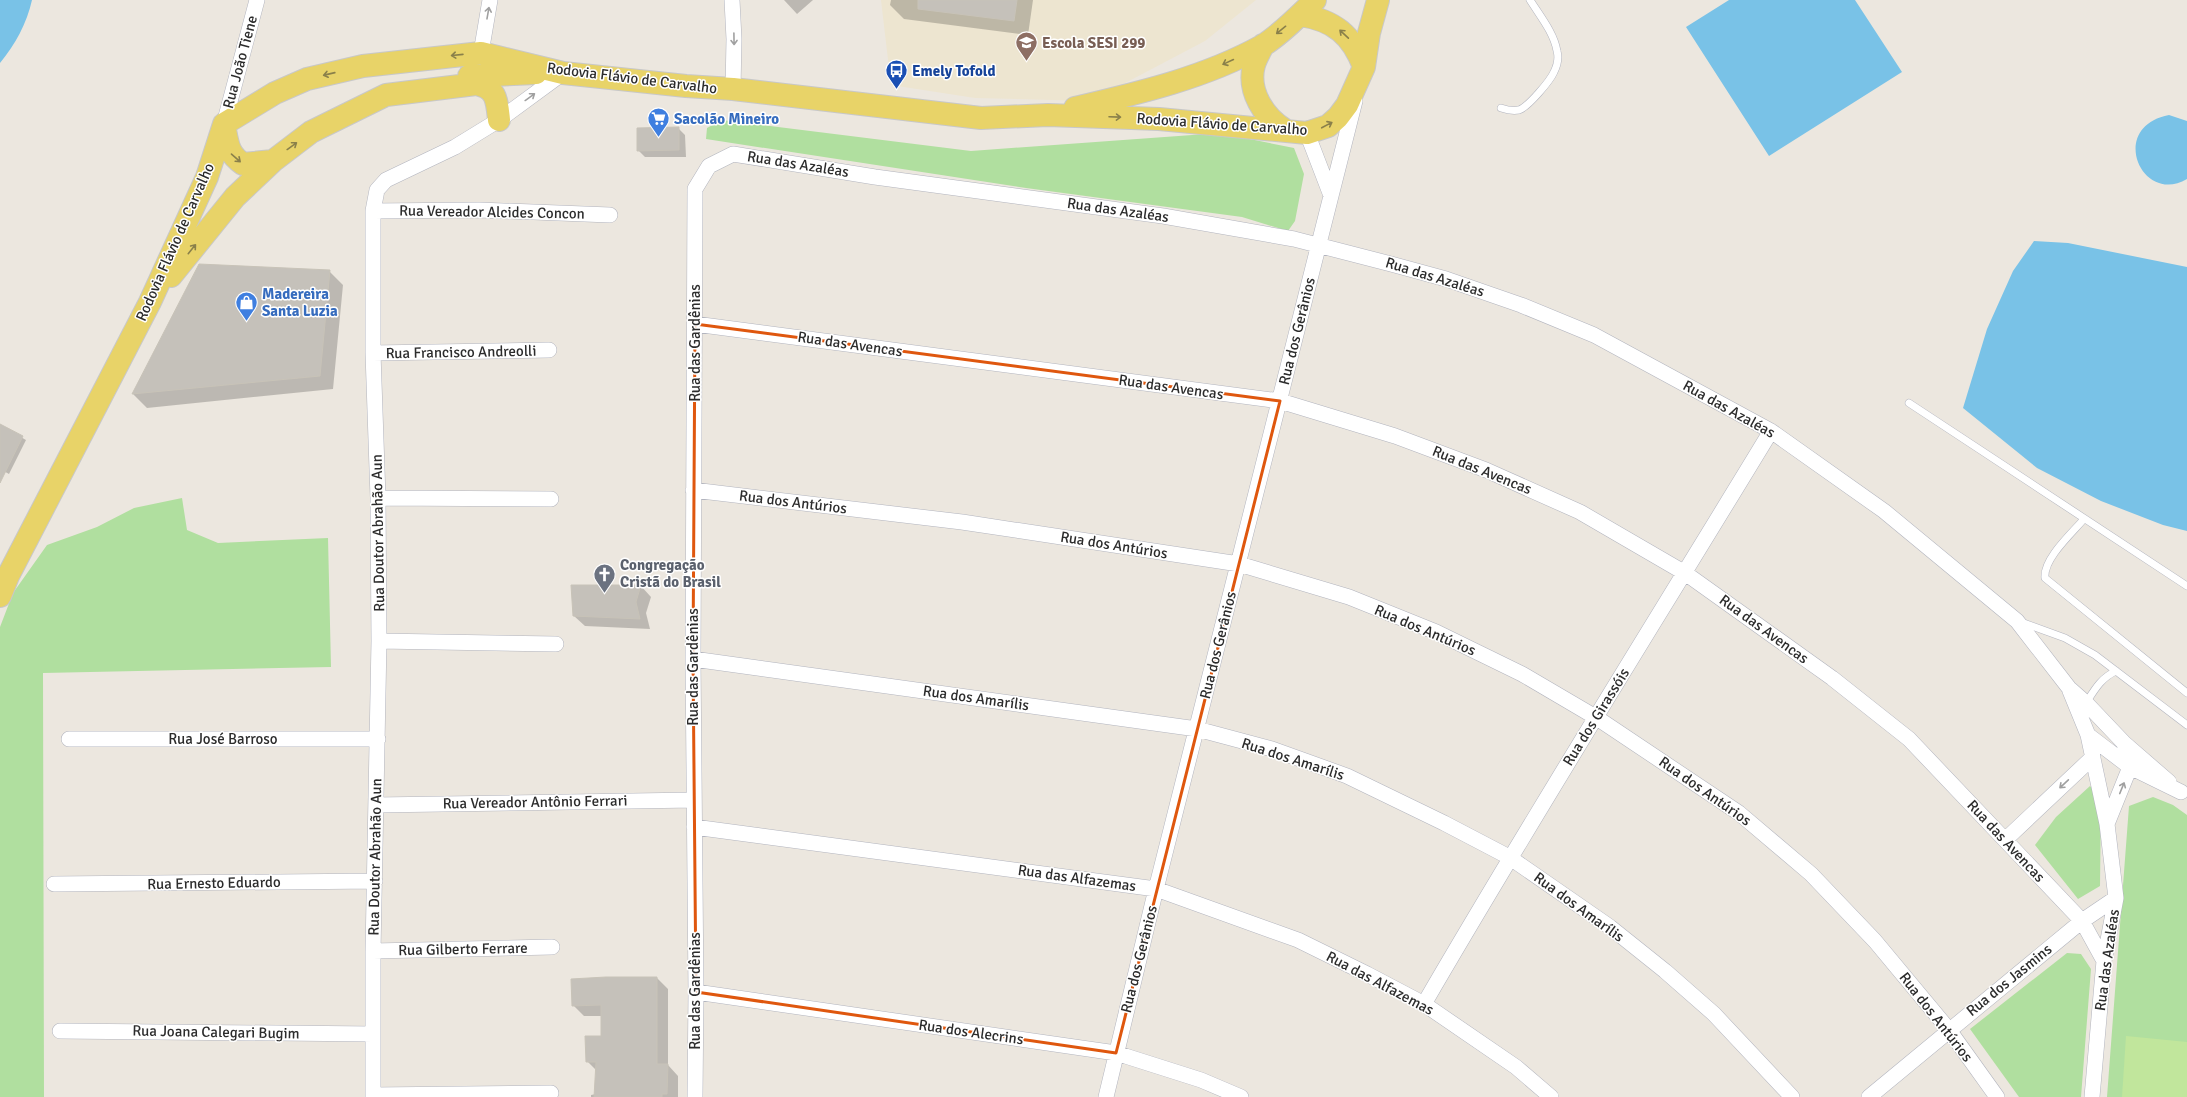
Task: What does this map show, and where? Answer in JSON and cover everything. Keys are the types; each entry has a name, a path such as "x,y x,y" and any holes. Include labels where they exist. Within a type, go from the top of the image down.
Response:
{"main road":[{"name":"Rodovia Flávio de Carvalho","path":"0,596 12,569 150,302 206,177 224,124 275,93 307,79 363,66 481,53 564,73 686,86 733,89 981,118 1048,115 1159,119 1307,133 1328,126 1338,117 1347,105 1364,67 1369,33 1378,0"},
{"name":"Rodovia Flávio de Carvalho","path":"1048,115 1155,89 1212,69 1263,45 1308,8"},
{"path":"1308,8 1317,18 1343,33 1359,54 1364,67"},
{"path":"1263,45 1254,65 1253,79 1256,93 1261,107 1269,118 1285,130"},
{"path":"475,76 481,53"},
{"path":"150,302 235,197 272,161 311,132 386,94 436,80 475,76 564,73"},
{"path":"386,94 476,84 482,85 490,88 494,95 499,120"},
{"path":"224,124 229,151 234,158 243,164 272,161"}],"street":[{"name":"Rua João Tiene","path":"224,124 257,0"},
{"path":"481,53 490,0"},
{"path":"732,0 734,39 733,89"},
{"name":"Rua dos Gerânios","path":"1106,1097 1156,889 1319,245 1330,193 1364,67"},
{"name":"Rua Doutor Abrahão Aun","path":"373,1096 373,951 380,641 378,498 373,353 373,211 378,190 386,180 455,147 499,120 564,73"},
{"path":"1307,133 1330,193"},
{"name":"Rua das Azaléas","path":"695,189 709,166 733,154 875,177 1163,216 1319,245 1446,279 1528,308 1594,335 1771,431 1884,512 2017,621 2069,688 2086,703 2124,743 2130,767 2107,824"},
{"name":"Rua das Gardênias","path":"695,189 692,659 696,992 695,1097"},
{"name":"Rua Vereador Alcides Concon","path":"373,211 479,210 610,215"},
{"name":"Rua das Avencas","path":"695,324 1280,401 1395,436 1486,470 1580,512 1685,573 1807,659 1910,739 2082,921 2104,962"},
{"name":"Rua Francisco Andreolli","path":"373,353 549,350"},
{"name":"Rua dos Girassóis","path":"1424,1004 1509,857 1597,718 1771,431"},
{"name":"Rua dos Antúrios","path":"693,490 962,522 1239,564 1349,597 1436,632 1522,674 1597,718 1739,813 1811,874 1875,941 1949,1030 1997,1097"},
{"path":"378,498 551,499"},
{"path":"380,641 556,644"},
{"name":"Rua dos Amarílis","path":"692,659 1197,729 1272,750 1347,776 1444,823 1509,857 1610,928 1665,971 1714,1014 1792,1097"},
{"name":"Rua das Azaléas","path":"2069,688 2088,735 2107,824 2116,898 2104,962 2092,1097"},
{"path":"2088,735 2130,767 2184,794"},
{"name":"Rua José Barroso","path":"69,739 378,739"},
{"path":"2124,743 2184,794"},
{"path":"2005,840 2093,758"},
{"name":"Rua Vereador Antônio Ferrari","path":"376,804 694,800"},
{"name":"Rua das Alfazemas","path":"694,826 1156,889 1298,940 1424,1004 1516,1067 1551,1097"},
{"name":"Rua Ernesto Eduardo","path":"54,884 375,881"},
{"name":"Rua dos Jasmins","path":"1868,1097 2082,921 2116,898"},
{"name":"Rua Gilberto Ferrare","path":"373,951 552,947"},
{"name":"Rua dos Alecrins","path":"696,992 1116,1053 1201,1080 1241,1097"},
{"name":"Rua Joana Calegari Bugim","path":"60,1031 373,1034"},
{"path":"373,1096 551,1093"}],"lane":[{"path":"1501,108 1512,111 1521,110 1528,104 1554,73 1558,63 1558,51 1553,38 1530,0"},
{"path":"1909,404 2187,586"},
{"path":"2084,519 2050,559 2044,571 2045,578 2187,693"},
{"path":"2017,621 2065,638 2095,655 2187,725"},
{"path":"2086,703 2098,683 2106,676 2116,671"}],"highlighted area":[{"path":"695,324 1280,401 1116,1053 696,992 693,659"}],"shaded area":[{"name":"Escola SESI 299","path":"881,0 1256,0 1205,41 1091,101 975,98 891,85"}],"green space":[{"path":"722,120 971,151 1220,133 1294,148 1304,174 1295,221 1288,231 1242,217 1026,188 706,139 707,128"},
{"path":"182,498 187,530 218,543 328,538 331,667 43,673 44,1097 0,1097 0,627 13,593 47,545 97,527 134,508"},
{"path":"2090,786 2101,798 2100,886 2078,899 2035,845 2056,817"},
{"path":"2153,797 2173,805 2187,815 2187,1097 2107,1097 2129,806"},
{"path":"2067,953 2081,954 2091,969 2081,1097 2019,1097 1970,1029"},
{"path":"2126,1036 2187,1042 2187,1097 2122,1097"}],"water":[{"path":"0,0 32,0 20,33 11,49 0,63"},
{"path":"1729,0 1855,0 1902,72 1769,156 1686,27"},
{"path":"2169,115 2187,121 2187,179 2171,184 2156,182 2145,174 2138,162 2136,148 2139,134 2150,122"},
{"path":"2034,241 2068,243 2187,267 2187,531 2163,525 2101,501 2037,468 1963,408 1987,329 2013,271"}],"building":[{"path":"918,0 1017,0 1014,21 918,9"},
{"name":"Sacolão Mineiro","path":"679,127 679,150 637,151 637,128"},
{"name":"Madereira Santa Luzia","path":"199,264 330,270 320,376 132,394"},
{"path":"0,424 23,436 0,483"},
{"name":"Congregação Cristã do Brasil","path":"571,585 641,585 636,602 640,619 573,616"},
{"path":"657,977 657,1064 668,1064 667,1094 662,1094 662,1097 594,1097 596,1062 586,1062 585,1036 601,1036 601,1005 572,1006 571,979"}],"place":[{"name":"Escola SESI 299","path":"1026,62"},
{"name":"Emely Tofold","path":"897,90"},
{"name":"Sacolão Mineiro","path":"658,138"},
{"name":"Madereira Santa Luzia","path":"247,322"},
{"name":"Congregação Cristã do Brasil","path":"605,594"}]}
